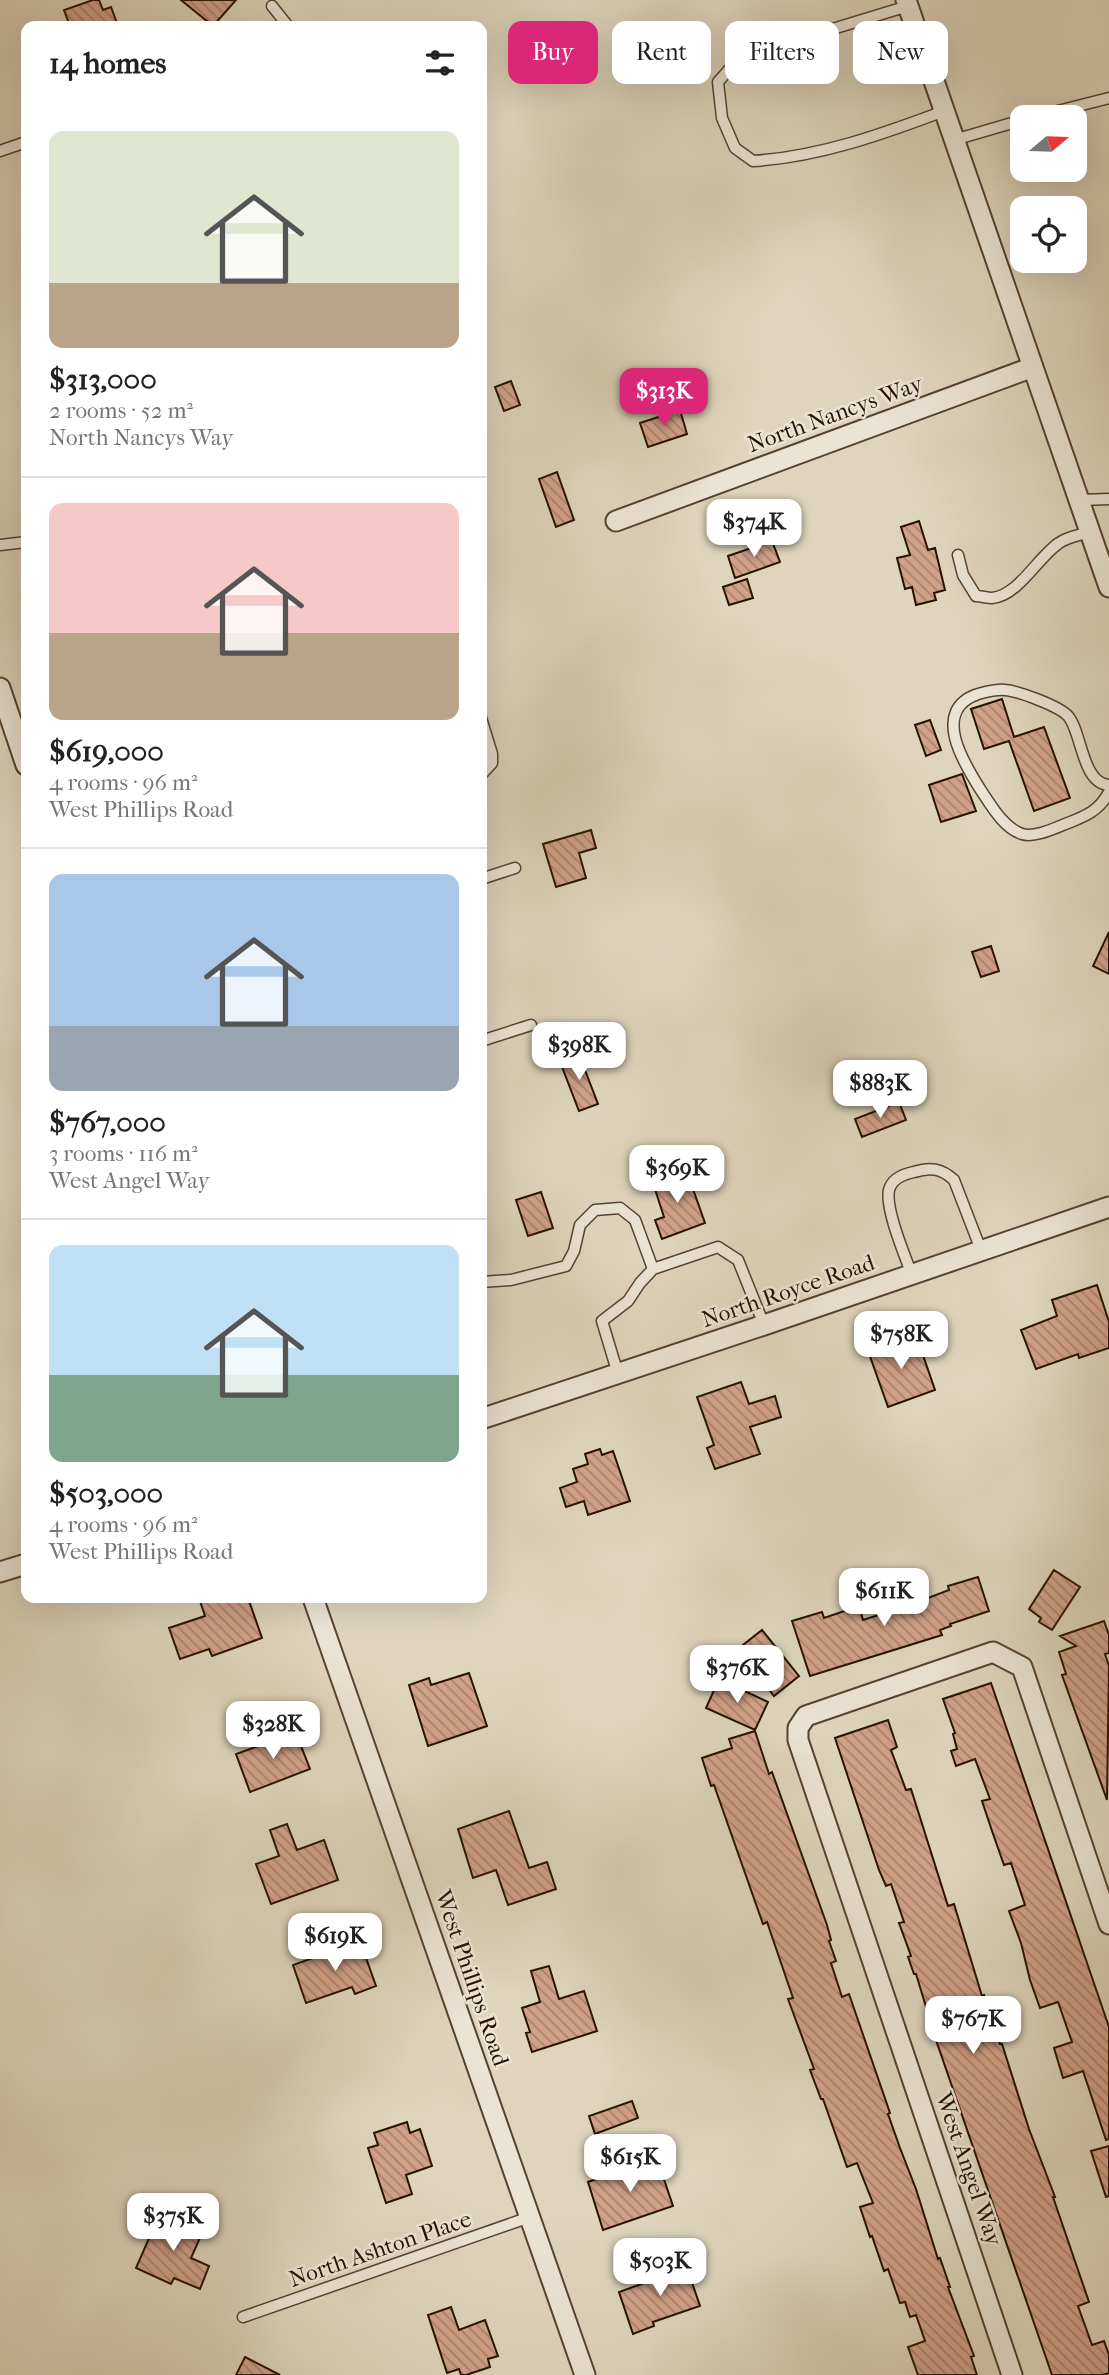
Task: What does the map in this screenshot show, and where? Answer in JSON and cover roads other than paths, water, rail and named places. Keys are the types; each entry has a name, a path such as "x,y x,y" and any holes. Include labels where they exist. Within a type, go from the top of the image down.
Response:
{"street":[{"path":"907,3 1109,587"},
{"name":"North Nancys Way","path":"616,521 1032,367"},
{"path":"0,688 21,750"},
{"name":"North Royce Road","path":"487,1417 1109,1206"},
{"path":"0,1572 21,1566"},
{"name":"West Phillips Road","path":"315,1603 585,2375"},
{"name":"West Angel Way","path":"1012,2375 798,1740 798,1728 806,1716 993,1651 1009,1658 1022,1667 1109,1924"}],"lane":[{"path":"907,3 754,53 732,66 718,82 722,118 735,148 753,162 808,155 894,130 944,111"},
{"path":"272,6 284,21"},
{"path":"1081,105 1109,98"},
{"path":"954,140 1010,124"},
{"path":"0,151 21,144"},
{"path":"1079,500 1109,499"},
{"path":"958,555 963,575 976,596 994,598 1027,576 1040,559 1060,542 1090,532"},
{"path":"0,545 21,543"},
{"path":"1109,785 1102,785 1094,778 1070,718 1060,708 1005,690 987,691 958,706 953,719 955,739 977,783 994,810 1011,828 1025,835 1041,833 1066,824 1090,814 1104,802 1109,792"},
{"path":"487,741 492,754 492,764 487,769"},
{"path":"487,877 514,869"},
{"path":"487,1039 531,1025"},
{"path":"912,1275 899,1242 889,1191 893,1181 901,1175 929,1168 939,1170 954,1180 981,1250"},
{"path":"487,1282 511,1280 566,1266 574,1251 580,1225 595,1210 620,1208 635,1220 653,1269"},
{"path":"618,1374 603,1321 628,1301 653,1269 718,1247 738,1260 764,1325"},
{"name":"North Ashton Place","path":"243,2317 530,2217"}]}
